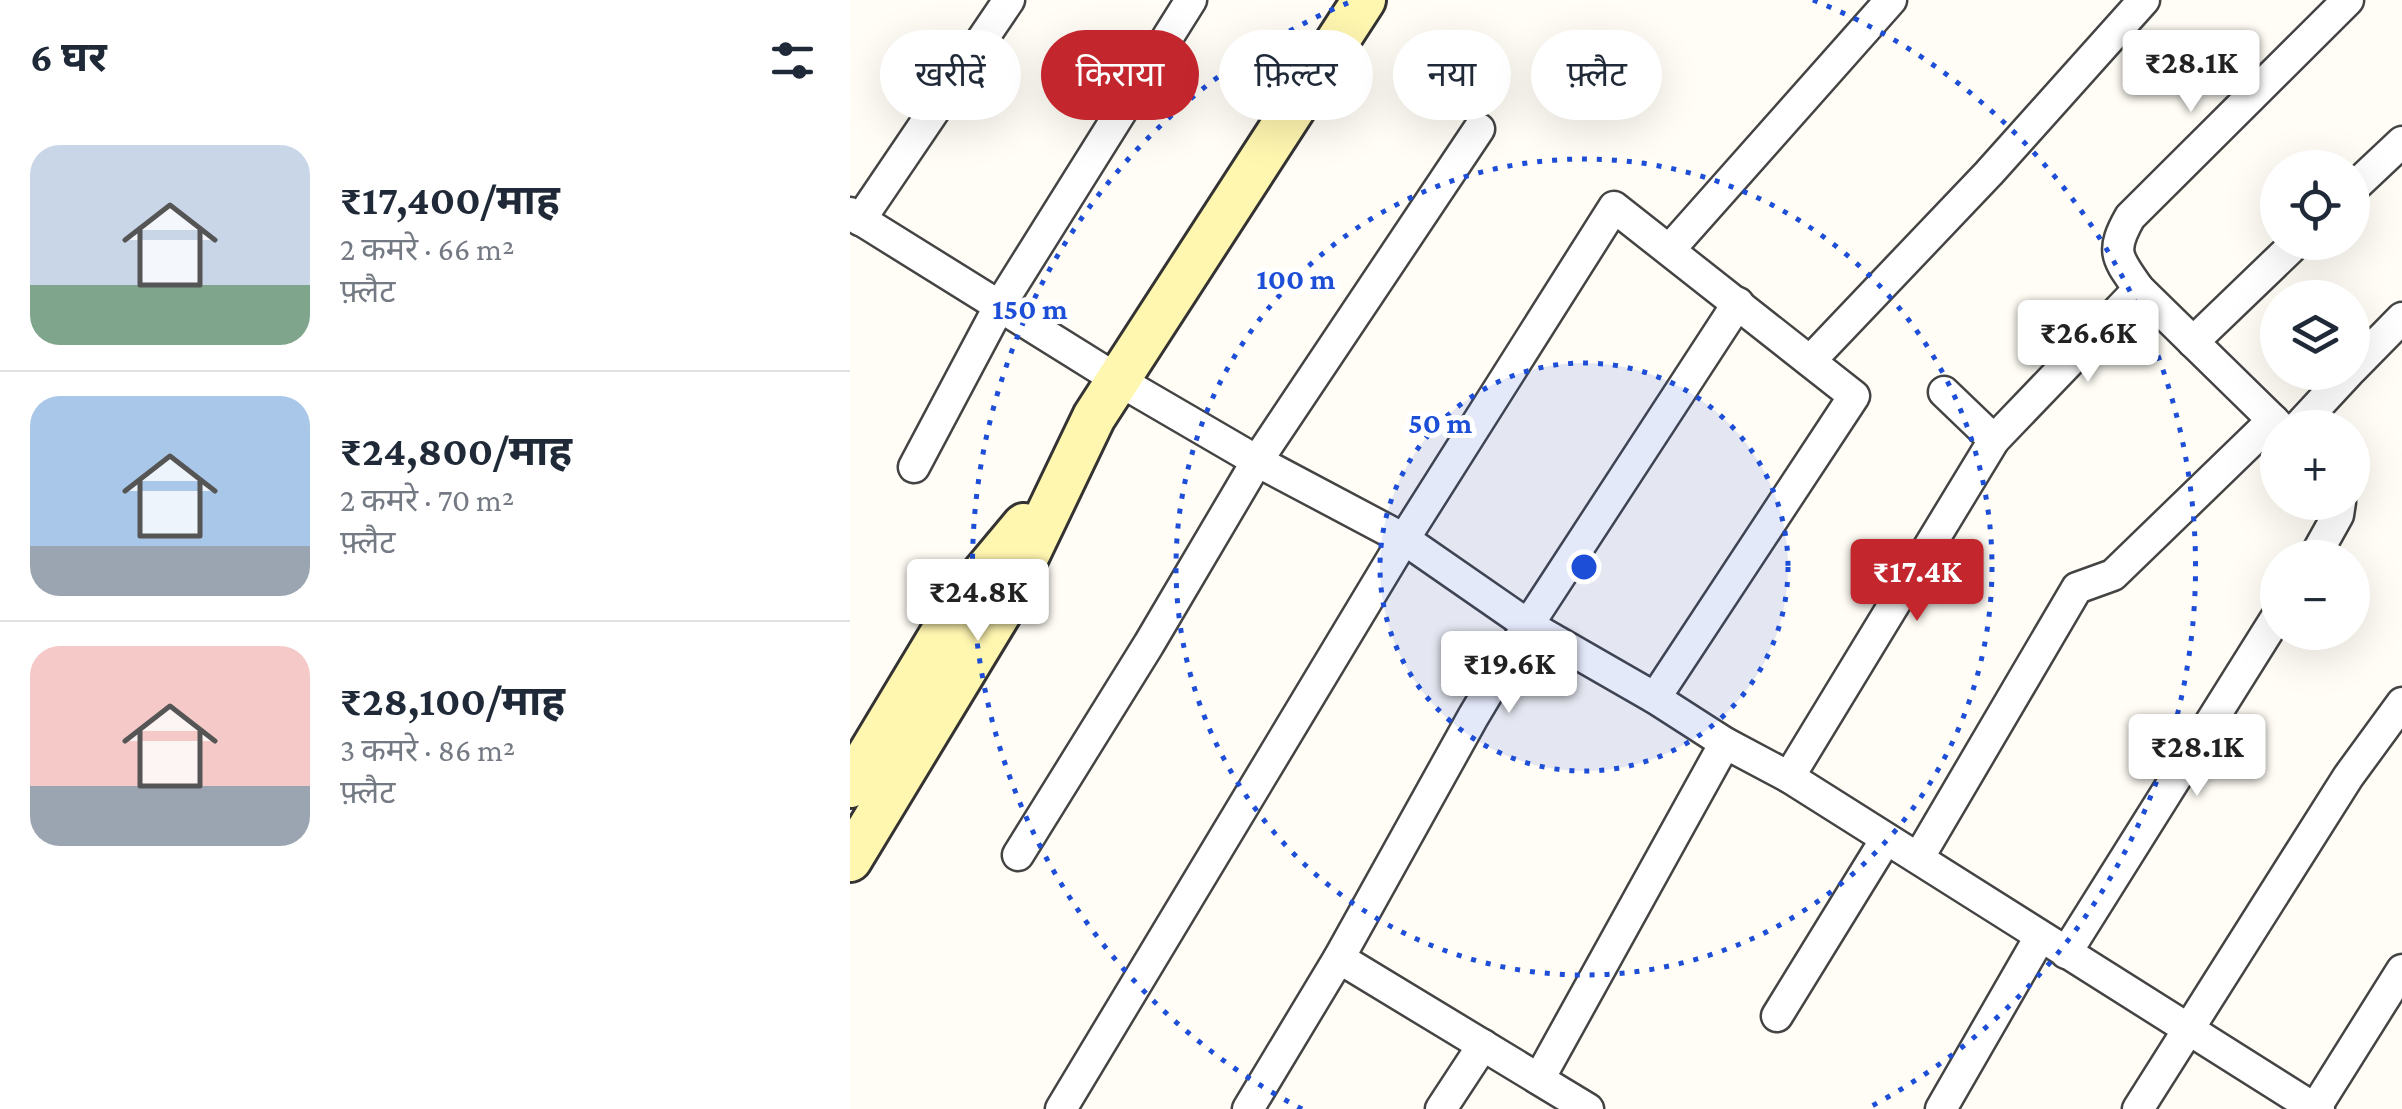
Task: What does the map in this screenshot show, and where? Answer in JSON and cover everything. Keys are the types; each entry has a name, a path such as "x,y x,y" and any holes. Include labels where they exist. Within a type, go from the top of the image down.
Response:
{"street":[{"path":"1009,0 855,216 1118,380 1404,540 1528,625 1724,743 1789,776 2317,1108 2402,970"},
{"path":"914,467 1000,305 1191,0"},
{"path":"850,860 1002,609 1065,474 1118,380 1364,0"},
{"path":"1670,249 1891,0"},
{"path":"1810,361 1989,172 2144,0"},
{"path":"2268,410 2139,290 2120,263 2117,240 2130,217 2348,0"},
{"path":"1018,854 1257,461 1479,128"},
{"path":"2370,172 2402,142"},
{"path":"1061,1109 1404,540 1614,207 1854,396 1655,698"},
{"path":"2193,342 2278,260"},
{"path":"1789,776 1994,440 2139,290"},
{"path":"1248,1109 1340,958 1528,625 1738,303"},
{"path":"2370,351 2402,318"},
{"path":"2303,410 2327,390"},
{"path":"1944,392 1994,440"},
{"path":"1919,857 2077,588 2113,575 2260,446"},
{"path":"850,786 963,598 1065,474"},
{"path":"1941,1109 2260,641"},
{"path":"2138,1109 2348,777 2402,702"},
{"path":"1539,1079 1724,743"},
{"path":"1777,1016 1886,839"},
{"path":"1340,958 1580,1107"},
{"path":"1441,1109 1483,1045"}]}
